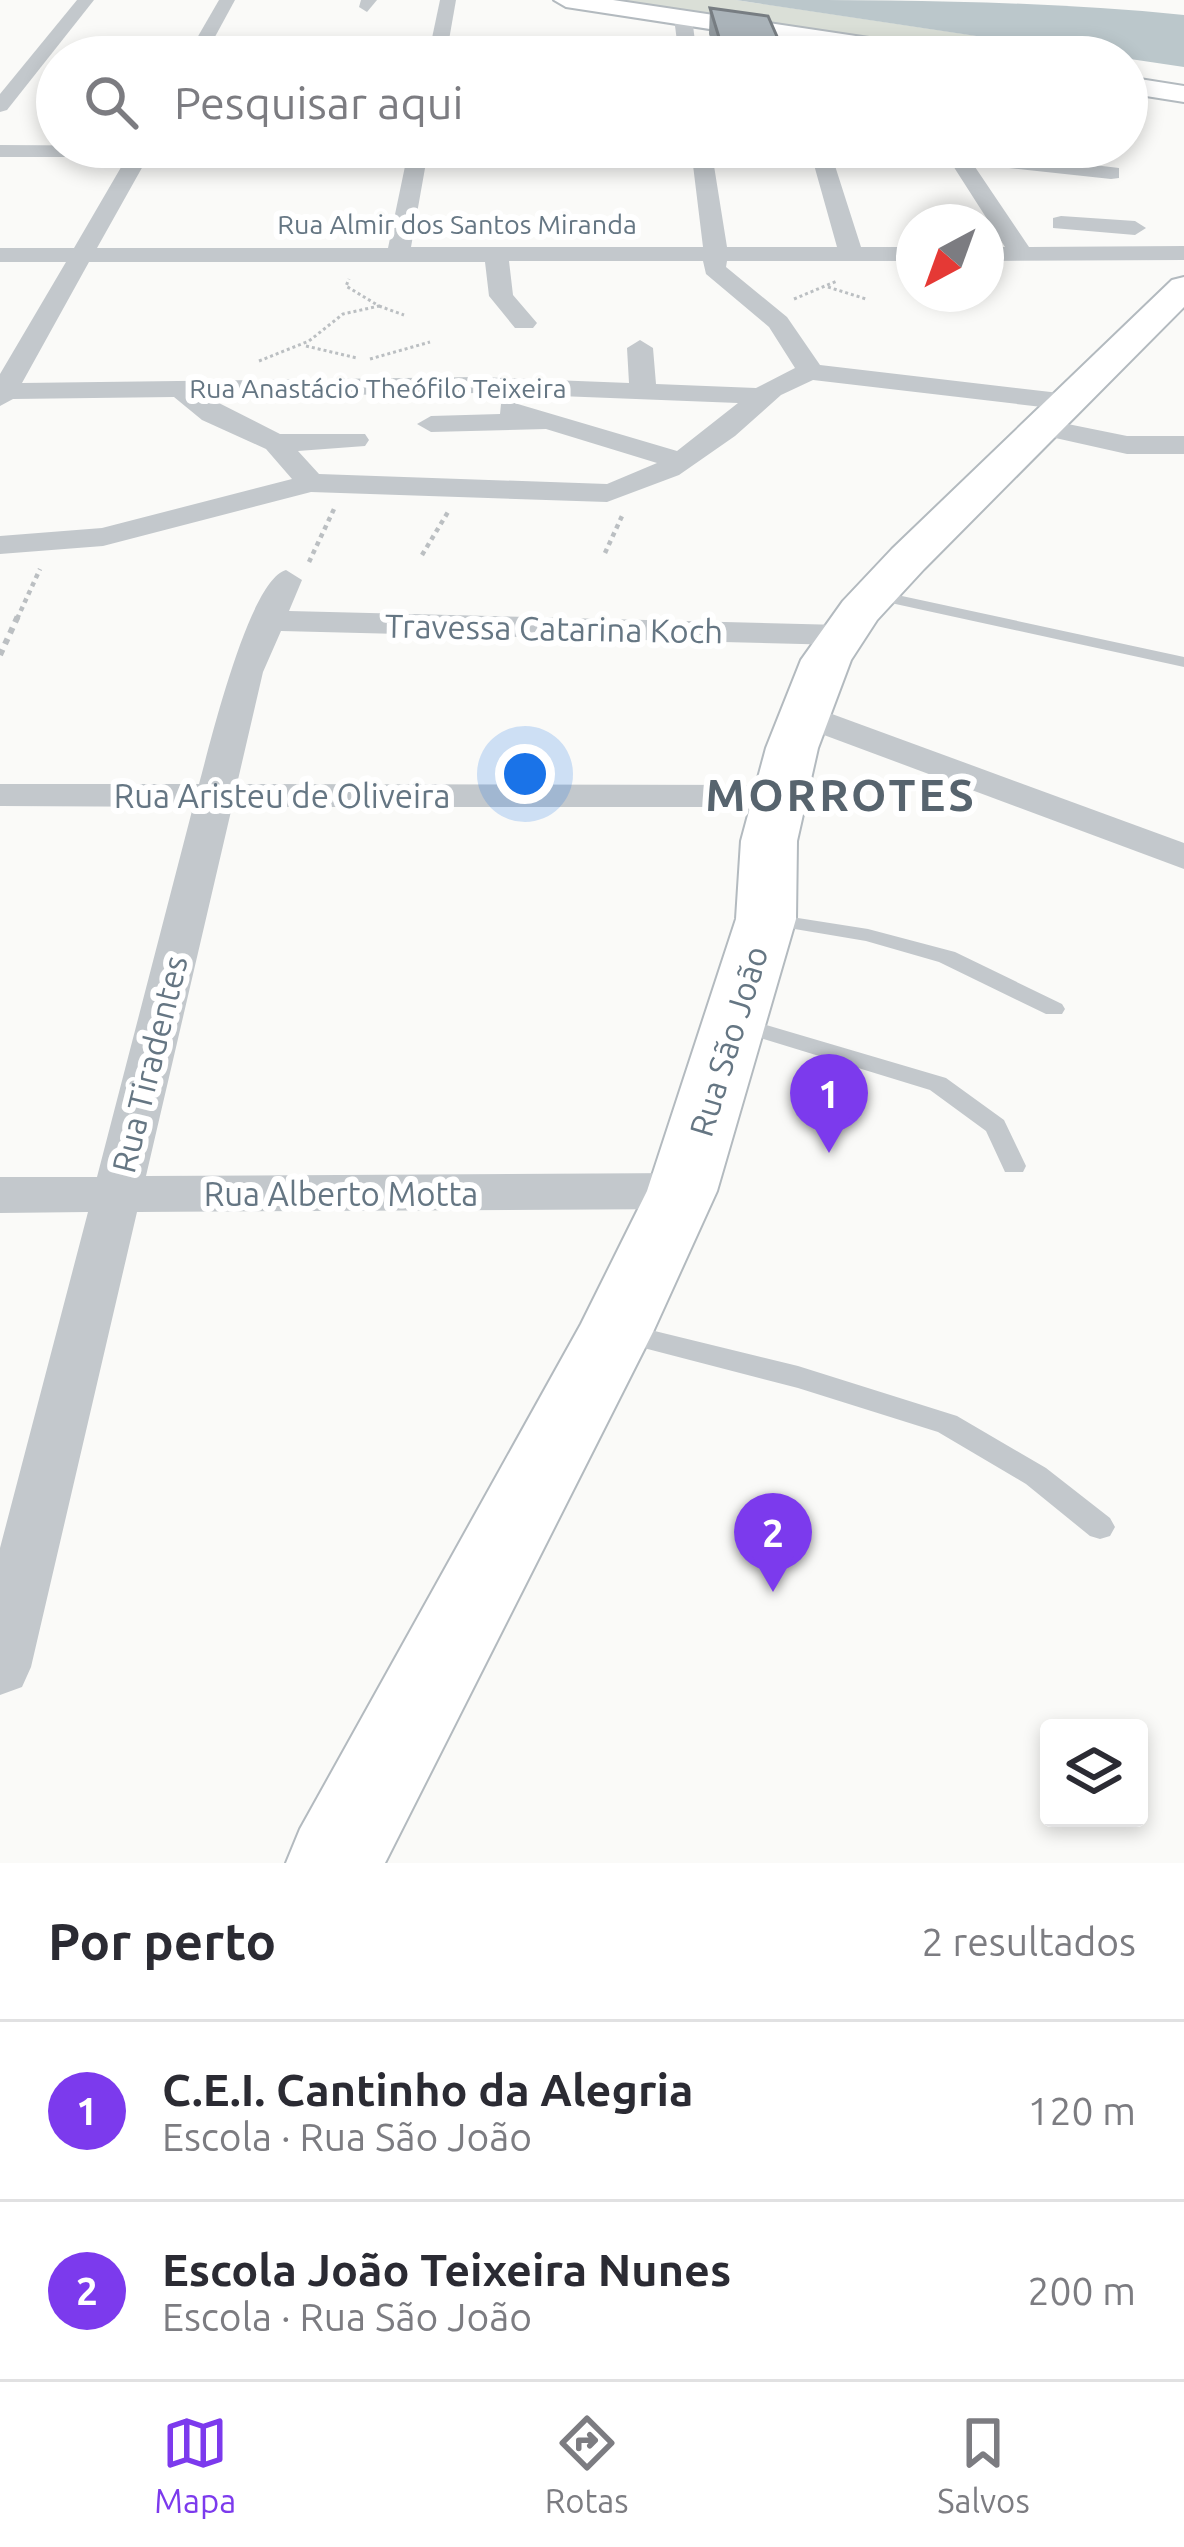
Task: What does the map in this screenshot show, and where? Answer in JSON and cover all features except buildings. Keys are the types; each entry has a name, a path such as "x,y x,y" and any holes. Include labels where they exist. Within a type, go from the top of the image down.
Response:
{"main road":[{"path":"566,0 682,18 753,36"},
{"path":"1148,89 1184,94"},
{"name":"Rua São João","path":"334,1863 615,1332 682,1191 766,919 769,841 802,714 858,615 1182,283"}],"street":[{"path":"56,36 86,0"},
{"path":"207,36 227,0"},
{"path":"441,36 448,0"},
{"path":"682,18 685,36"},
{"path":"0,106 36,61"},
{"path":"0,69 36,69"},
{"path":"0,151 36,150"},
{"path":"1,393 131,168"},
{"path":"393,254 414,168"},
{"path":"704,168 714,269 760,306 790,338 811,372"},
{"path":"825,168 851,254"},
{"path":"965,168 1021,254"},
{"path":"1074,168 1111,173"},
{"path":"1061,223 1184,231"},
{"path":"496,254 500,296 524,323"},
{"name":"Rua Almir dos Santos Miranda","path":"0,255 896,254"},
{"path":"1004,254 1182,283"},
{"path":"640,348 643,392"},
{"path":"0,545 52,544 123,532 311,483 607,493 680,461 725,430 757,396 811,372 1055,414 1127,445 1184,445"},
{"name":"Rua Anastácio Theófilo Teixeira","path":"1,393 479,386 757,396"},
{"path":"191,387 212,414 276,443 311,483"},
{"path":"511,410 680,461"},
{"path":"431,424 521,426 549,420"},
{"path":"276,443 346,435"},
{"name":"Travessa Catarina Koch","path":"277,601 858,615"},
{"name":"Rua Tiradentes","path":"0,1667 246,672 277,601"},
{"path":"802,714 1184,857"},
{"name":"Rua Aristeu de Oliveira","path":"0,795 779,796"},
{"name":"Rua Alberto Motta","path":"0,1195 682,1191"}],"lane":[{"path":"858,615 1184,662"},
{"path":"766,919 868,935 947,958 1054,1010"},
{"path":"732,1022 938,1084 996,1126 1014,1166"},
{"path":"615,1332 798,1377 947,1424 1036,1476 1100,1527"}],"path":[{"path":"393,254 344,284 404,315"},
{"path":"760,306 828,287 850,270 851,254"},
{"path":"828,287 866,299"},
{"path":"191,387 302,345 343,314 379,306"},
{"path":"302,345 364,360 430,342"},
{"path":"277,601 303,575 345,484"},
{"path":"422,555 463,488"},
{"path":"0,656 52,544"}],"shaded area":[{"path":"611,0 736,0 978,36 854,36"},
{"path":"736,0 1017,4 1184,15 1184,67 1148,62 1148,36 977,36"}],"place":[{"name":"C.E.I. Cantinho da Alegria","path":"829,1153"},
{"name":"Escola João Teixeira Nunes","path":"773,1592"}],"district":[{"name":"MORROTES","path":"841,794"}]}
